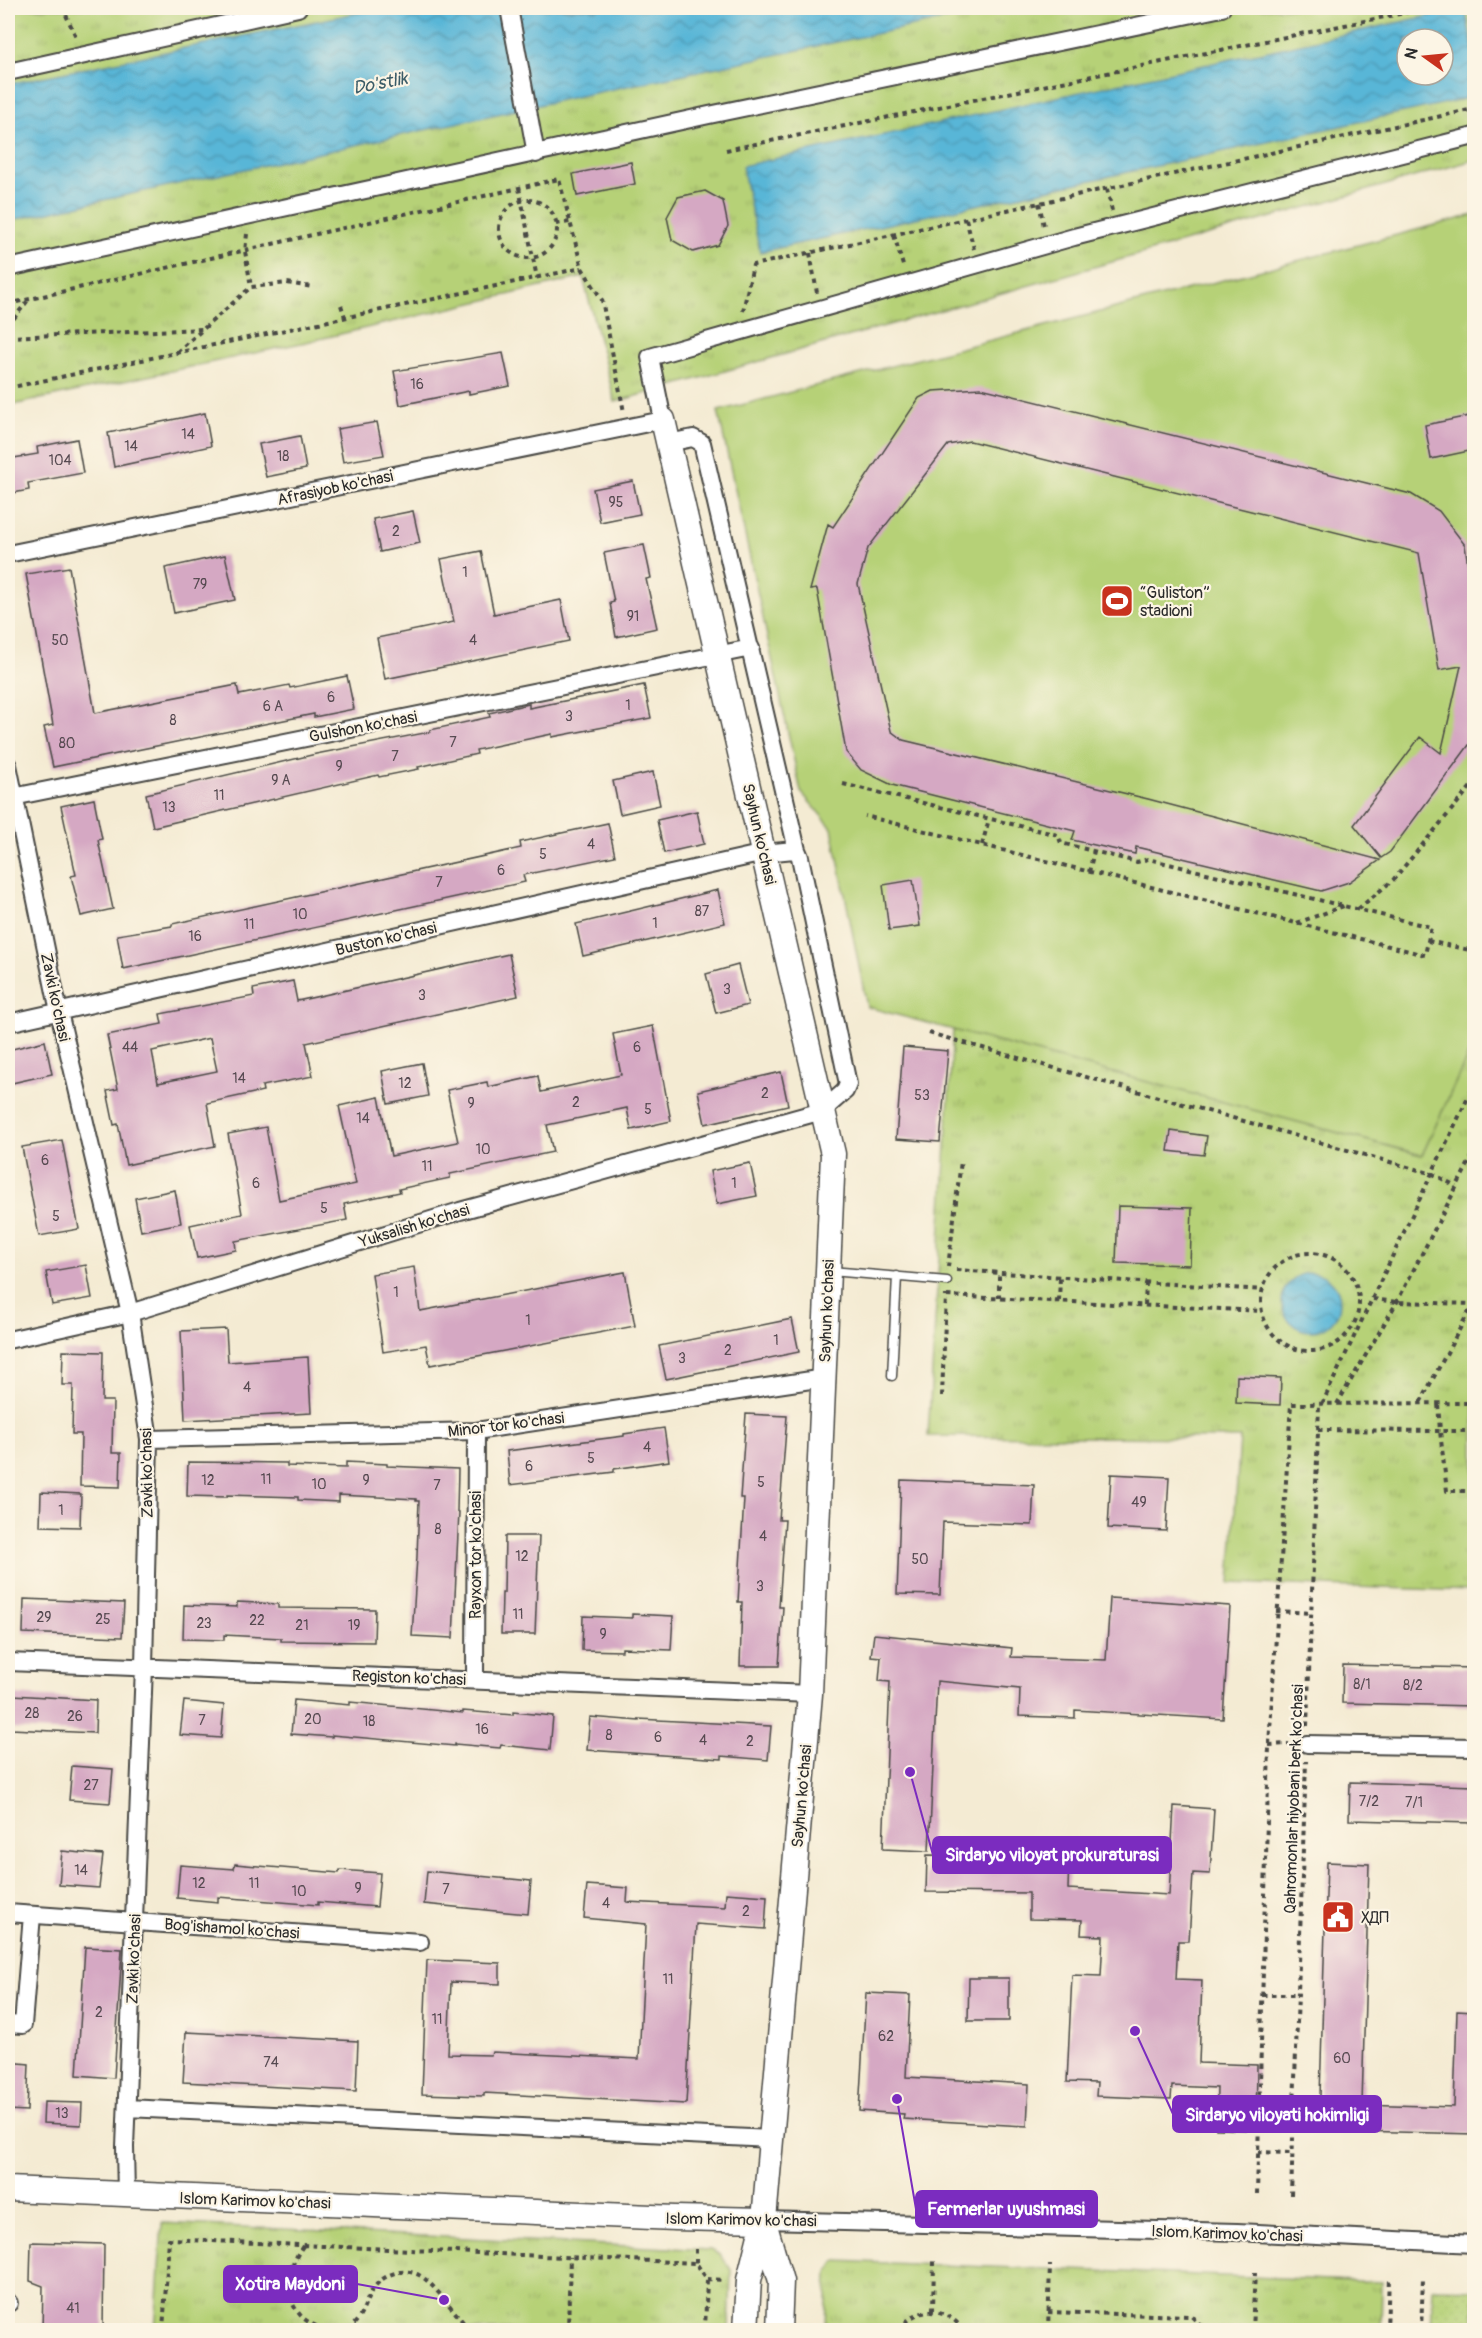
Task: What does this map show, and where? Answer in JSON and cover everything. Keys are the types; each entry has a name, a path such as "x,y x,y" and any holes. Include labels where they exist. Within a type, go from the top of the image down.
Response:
{"street":[{"path":"8,72 298,8"},
{"path":"509,8 536,154"},
{"path":"8,268 721,113 1222,8"},
{"path":"663,420 650,357 1074,237 1474,136"},
{"name":"Afrasiyob ko'chasi","path":"8,554 663,420"},
{"name":"Sayhun ko'chasi","path":"663,420 832,1154 810,1694 764,2220 749,2280 746,2331"},
{"path":"668,443 693,438 702,443 751,648 848,1076 845,1091 822,1111"},
{"name":"Gulshon ko'chasi","path":"11,798 751,648"},
{"name":"Zavki ko'chasi","path":"8,765 11,798 130,1313 149,1439 144,1667 127,2108 126,2195"},
{"name":"Buston ko'chasi","path":"8,1023 764,853 797,850"},
{"name":"Yuksalish ko'chasi","path":"8,1340 130,1313 460,1211 822,1111"},
{"name":"Minor tor ko'chasi","path":"149,1439 476,1431 824,1378"},
{"name":"Rayxon tor ko'chasi","path":"475,1679 476,1431"},
{"name":"Registon ko'chasi","path":"8,1662 810,1694"},
{"path":"1307,1744 1474,1747"},
{"name":"Bog'ishamol ko'chasi","path":"8,1913 420,1942"},
{"path":"8,2024 23,2025 32,1915"},
{"path":"127,2108 771,2139"},
{"name":"Islom Karimov ko'chasi","path":"8,2189 675,2218 1238,2232 1474,2244"},
{"name":"Sayhun ko'chasi","path":"764,2220 781,2281 779,2331"}],"lane":[{"path":"828,1271 947,1281"},
{"path":"892,1376 897,1276"}],"path":[{"path":"726,150 1429,8"},
{"path":"66,15 84,56"},
{"path":"739,332 753,265 1474,109"},
{"path":"8,304 559,179 582,268 602,300 627,427"},
{"path":"519,188 537,278"},
{"path":"521,201 538,202 547,207 553,214 556,224 557,233 554,242 541,255 532,258 514,255 507,249 499,233 503,213 510,206 521,201"},
{"path":"243,216 247,234 245,251 251,287"},
{"path":"966,219 978,264"},
{"path":"556,224 570,222"},
{"path":"894,235 908,284"},
{"path":"810,253 819,309"},
{"path":"8,388 582,268"},
{"path":"176,353 251,287 287,283 312,287"},
{"path":"8,326 29,299"},
{"path":"341,305 345,317"},
{"path":"8,337 204,329"},
{"path":"1357,909 1393,880 1474,783"},
{"path":"843,784 1058,836 1061,843 1137,862 1148,859 1431,927 1425,955 865,816"},
{"path":"982,845 988,819"},
{"path":"1089,872 1094,851"},
{"path":"1296,924 1344,906"},
{"path":"1428,941 1474,951"},
{"path":"929,1033 1433,1174 1456,1186"},
{"path":"1320,1404 1373,1299 1474,1085"},
{"path":"1336,1404 1397,1302 1474,1153"},
{"path":"1314,1253 1329,1256 1343,1265 1353,1277 1359,1292 1355,1323 1345,1337 1331,1347 1315,1351 1298,1350 1283,1343 1271,1332 1262,1311 1263,1290 1272,1271 1284,1260 1298,1254 1314,1253"},
{"path":"948,1270 1263,1290"},
{"path":"999,1273 999,1298"},
{"path":"1059,1301 1060,1277"},
{"path":"1145,1305 1146,1282"},
{"path":"946,1296 1262,1311"},
{"path":"1373,1299 1473,1304 1420,1404"},
{"path":"1358,1312 1366,1313"},
{"path":"1438,1403 1447,1491 1474,1491"},
{"path":"1257,2194 1269,1757 1276,1611 1291,1404 1474,1403"},
{"name":"Qahromonlar hiyobani berk ko'chasi","path":"1291,2195 1320,1404"},
{"path":"1318,1430 1474,1431"},
{"path":"1276,1611 1312,1613"},
{"path":"1262,1995 1298,1995"},
{"path":"1258,2151 1292,2152"},
{"path":"163,2331 169,2239 696,2263"},
{"path":"304,2245 294,2259 287,2291 296,2310 305,2320 323,2331"},
{"path":"696,2250 696,2263 707,2279 705,2331"},
{"path":"568,2331 570,2257"},
{"path":"933,2311 934,2261"},
{"path":"1047,2331 1050,2265"},
{"path":"347,2331 356,2324 380,2280 393,2274 407,2272 420,2275 469,2329 509,2331"},
{"path":"1252,2331 1255,2272"},
{"path":"1387,2331 1389,2277"},
{"path":"707,2279 725,2280"},
{"path":"1421,2331 1423,2279"},
{"path":"900,2331 911,2317 933,2311 954,2319 963,2331"},
{"path":"1048,2312 1191,2316 1203,2327 1203,2331"},
{"path":"1380,2331 1387,2324"}],"green space":[{"path":"8,8 1474,8 1474,160 615,402 583,277 315,340 8,406"},
{"name":"“Guliston” stadioni","path":"1474,215 1474,1042 1422,1155 867,1007 832,828 801,792 718,411"},
{"path":"953,1030 1422,1155 1474,1042 1474,1591 1230,1583 1240,1438 928,1436"},
{"path":"162,2223 710,2250 721,2255 731,2270 729,2330 155,2330"},
{"path":"835,2261 1382,2282 1381,2330 826,2330 828,2273"},
{"path":"1433,2288 1474,2289 1474,2330 1431,2330"}],"water":[{"name":"Do'stlik","path":"381,8 999,8 575,97 8,221 8,84"},
{"path":"1465,8 1474,53 1474,97 760,252 742,166"},
{"path":"1311,1273 1322,1275 1332,1281 1338,1291 1340,1302 1338,1313 1332,1323 1322,1329 1311,1331 1300,1329 1290,1323 1284,1313 1282,1302 1284,1291 1290,1281 1300,1275"}],"building":[{"path":"631,162 635,184 577,196 573,174"},
{"path":"705,191 723,201 728,226 718,245 693,252 672,240 667,217 678,197"},
{"path":"503,353 510,386 469,394 469,391 400,405 394,371"},
{"path":"981,388 1411,494 1439,511 1465,545 1474,607 1474,747 1469,745 1390,852 1381,858 1354,825 1420,737 1441,753 1461,666 1439,670 1419,553 970,441 948,445 868,548 858,584 891,731 903,740 1148,799 1380,860 1349,882 1321,891 1136,847 1135,854 1072,840 1075,831 892,785 861,770 846,752 817,589 810,590 828,524 833,527 919,398 933,391"},
{"path":"205,413 211,446 114,467 108,433"},
{"path":"1474,415 1474,450 1431,459 1425,425"},
{"path":"377,422 384,455 343,462 337,429"},
{"path":"300,436 306,469 266,477 259,444"},
{"path":"77,439 83,473 28,483 29,490 8,494 8,459 38,454 37,447"},
{"path":"633,481 640,514 600,522 593,489"},
{"path":"413,511 420,543 380,552 373,519"},
{"path":"644,545 651,578 646,579 657,628 616,637 610,603 614,602 604,553"},
{"path":"481,551 494,614 561,600 569,641 385,679 377,638 454,622 441,559"},
{"path":"225,555 235,600 174,613 165,568"},
{"path":"69,567 95,713 237,685 239,695 289,685 290,688 347,676 354,709 314,717 314,714 53,767 44,727 53,725 26,574"},
{"path":"644,685 651,718 552,737 552,734 476,750 477,754 418,767 419,769 379,777 378,775 153,827 146,794 316,754 430,732 430,730 490,717 489,713 529,704 529,708"},
{"path":"653,772 660,805 620,814 613,781"},
{"path":"94,799 102,839 98,840 113,909 81,916 71,876 76,875 61,806"},
{"path":"697,811 704,844 664,853 657,820"},
{"path":"608,823 615,856 523,875 525,882 123,969 117,935 172,926 172,924 521,848 520,842"},
{"path":"913,880 920,926 889,930 883,885"},
{"path":"718,890 725,923 583,956 576,924"},
{"path":"509,954 518,996 306,1043 313,1076 262,1086 263,1091 207,1103 215,1146 126,1165 118,1124 114,1125 107,1091 118,1089 107,1035 162,1024 160,1014 254,996 253,989 293,981 297,1001","holes":["210,1038 217,1071 158,1083 152,1051"]},
{"path":"738,965 748,1005 716,1013 706,974"},
{"path":"653,1026 671,1121 631,1130 627,1108 547,1125 553,1152 450,1174 450,1178 344,1204 347,1220 235,1241 236,1250 197,1258 190,1225 242,1214 228,1134 266,1127 279,1200 356,1184 339,1106 379,1097 391,1156 458,1142 447,1090 487,1082 488,1087 538,1076 541,1092 621,1075 613,1034"},
{"path":"45,1041 52,1074 12,1083 8,1050"},
{"path":"903,1047 948,1051 940,1142 896,1139"},
{"path":"422,1063 428,1096 388,1104 382,1071"},
{"path":"781,1072 788,1105 705,1124 698,1091"},
{"path":"1171,1131 1207,1136 1204,1155 1168,1151"},
{"path":"62,1140 79,1229 39,1236 22,1147"},
{"path":"750,1163 757,1196 717,1204 710,1171"},
{"path":"175,1190 181,1223 141,1231 135,1198"},
{"path":"1118,1206 1192,1208 1190,1265 1116,1263"},
{"path":"86,1265 92,1298 52,1305 46,1272"},
{"path":"414,1267 420,1311 625,1272 635,1326 430,1365 426,1345 383,1352 372,1274"},
{"path":"792,1319 799,1352 666,1379 659,1346"},
{"path":"226,1329 228,1362 308,1357 311,1413 185,1420 181,1331"},
{"path":"63,1351 103,1352 102,1401 113,1401 112,1453 121,1453 120,1487 80,1486 81,1434 72,1434 73,1385 62,1385"},
{"path":"1237,1376 1281,1378 1280,1405 1236,1403"},
{"path":"746,1414 787,1416 779,1520 785,1520 779,1607 783,1607 779,1666 740,1666 742,1602 738,1602 744,1498 740,1498"},
{"path":"664,1428 669,1461 614,1469 614,1472 510,1485 507,1451 624,1436 624,1434"},
{"path":"188,1462 287,1463 287,1466 346,1468 346,1462 458,1469 457,1512 459,1512 453,1638 412,1636 419,1501 416,1499 339,1495 339,1502 298,1500 298,1497 187,1496"},
{"path":"1111,1474 1169,1477 1166,1531 1108,1528"},
{"path":"901,1480 1034,1485 1032,1525 943,1522 940,1595 897,1594"},
{"path":"41,1492 81,1494 80,1527 40,1526"},
{"path":"505,1536 539,1536 535,1634 501,1634"},
{"path":"1110,1598 1230,1606 1223,1719 1075,1710 1075,1718 1019,1716 1020,1689 937,1681 929,1851 883,1849 890,1682 879,1681 881,1657 871,1656 874,1634 1012,1648 1011,1657 1106,1660"},
{"path":"24,1599 124,1603 122,1637 23,1633"},
{"path":"237,1602 278,1604 278,1608 375,1609 374,1642 281,1641 281,1638 224,1635 224,1640 183,1639 184,1605 237,1607"},
{"path":"632,1614 673,1616 671,1650 622,1648 622,1651 582,1650 583,1616 632,1618"},
{"path":"1343,1665 1474,1668 1474,1706 1342,1703"},
{"path":"13,1695 96,1700 95,1733 11,1729"},
{"path":"294,1700 350,1705 350,1702 463,1713 463,1711 513,1715 513,1712 553,1716 550,1750 501,1745 500,1748 455,1744 455,1746 332,1735 332,1737 291,1734"},
{"path":"184,1701 224,1705 221,1738 180,1735"},
{"path":"590,1717 771,1726 768,1760 587,1750"},
{"path":"72,1766 113,1769 110,1803 69,1800"},
{"path":"1350,1782 1474,1786 1474,1823 1349,1820"},
{"path":"1174,1806 1214,1809 1210,1874 1193,1873 1189,1941 1178,1941 1176,1979 1202,1980 1199,2063 1257,2065 1256,2130 1216,2129 1217,2088 1172,2086 1171,2099 1096,2096 1097,2083 1067,2082 1072,1975 1101,1976 1103,1936 1081,1935 1082,1920 1029,1919 1029,1893 926,1892 927,1855 1069,1857 1068,1889 1169,1895"},
{"path":"62,1851 103,1855 99,1888 59,1885"},
{"path":"1327,1862 1369,1864 1362,2104 1454,2107 1457,2011 1474,2012 1474,2134 1319,2130"},
{"path":"235,1864 339,1873 340,1870 380,1873 377,1907 218,1897 218,1902 177,1898 180,1865 234,1869"},
{"path":"427,1871 531,1881 528,1914 424,1904"},
{"path":"587,1885 628,1888 627,1902 725,1907 726,1893 767,1896 765,1929 696,1924 686,2104 484,2093 484,2096 422,2094 427,1960 500,1963 500,1984 451,1982 448,2054 491,2055 492,2052 639,2059 646,1924 584,1918"},
{"path":"85,1947 122,1949 114,2078 77,2075"},
{"path":"969,1978 1009,1978 1009,2021 968,2021"},
{"path":"866,1993 910,1995 906,2077 1029,2084 1027,2126 903,2119 904,2114 859,2111"},
{"path":"186,2032 358,2041 356,2091 183,2082"},
{"path":"8,2062 29,2064 27,2111 8,2110"},
{"path":"44,2102 82,2103 81,2125 43,2123"},
{"path":"31,2242 104,2244 103,2331 42,2331 43,2286 30,2281"}],"place":[{"name":"“Guliston” stadioni","path":"1117,601"},
{"name":"Sirdaryo viloyat prokuraturasi","path":"910,1772"},
{"name":"ХДП","path":"1338,1917"},
{"name":"Sirdaryo viloyati hokimligi","path":"1135,2031"},
{"name":"Fermerlar uyushmasi","path":"897,2099"},
{"name":"Xotira Maydoni","path":"444,2300"}]}
